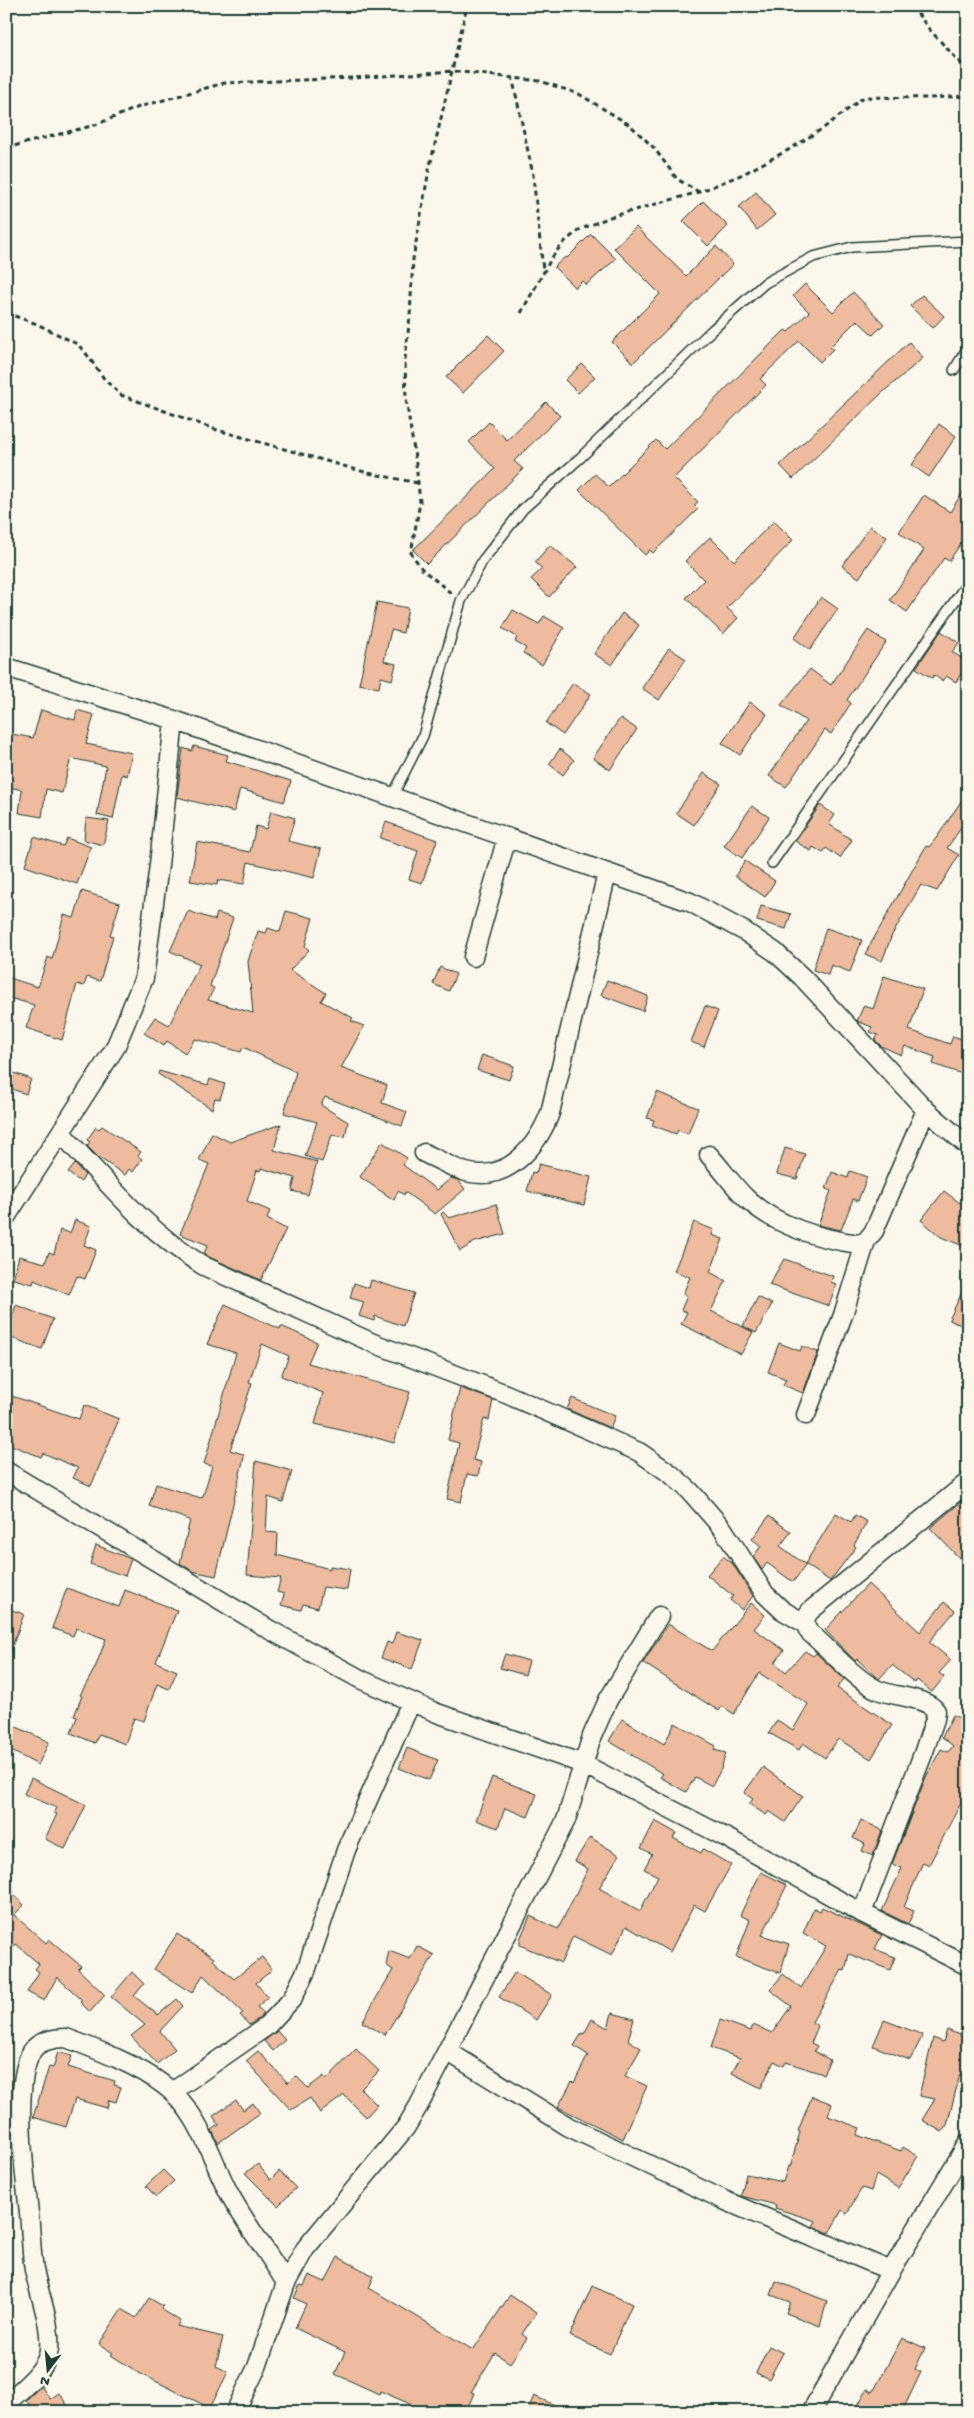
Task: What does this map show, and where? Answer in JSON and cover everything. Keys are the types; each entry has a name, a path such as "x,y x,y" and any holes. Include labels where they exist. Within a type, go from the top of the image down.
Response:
{"street":[{"path":"6,667 174,720 690,902 744,931 775,952 802,977 926,1110 968,1146"},
{"path":"6,1217 115,1048 144,978 158,875 174,720"},
{"path":"473,957 507,837"},
{"path":"424,1152 467,1172 492,1174 513,1164 526,1153 542,1132 550,1113 608,873"},
{"path":"806,1415 844,1315 866,1241 874,1231 926,1110"},
{"path":"61,1133 161,1236 184,1254 204,1266 373,1342 561,1418 639,1452 655,1462 684,1485 710,1512 765,1594 782,1610 804,1623 809,1632 868,1684 888,1693 927,1703 936,1711 923,1754 862,1914"},
{"path":"710,1155 747,1199 777,1220 811,1234 843,1242 859,1244 866,1241"},
{"path":"6,1471 270,1630 362,1680 482,1730 582,1764 718,1834 862,1914 968,1966"},
{"path":"804,1623 810,1611 968,1482"},
{"path":"235,2412 257,2367 276,2317 286,2283 315,2236 406,2127 447,2051 566,1820 582,1764 608,1700 659,1616"},
{"path":"172,2092 267,2026 292,1999 306,1971 346,1850 411,1702"},
{"path":"6,2404 40,2369 48,2354 50,2340 34,2269 22,2118 23,2084 33,2050 55,2038 66,2038 143,2072 172,2092 191,2116 228,2190 286,2283"},
{"path":"447,2051 569,2127 726,2201 891,2271"},
{"path":"813,2411 891,2271 968,2143"}],"lane":[{"path":"392,797 423,736 461,601 483,560 523,509 580,458 712,330 765,282 813,257 852,247 968,240"},
{"path":"954,370 968,347"},
{"path":"772,863 968,582"}],"path":[{"path":"461,601 422,569 411,554 420,502 406,399 405,359 410,316 413,259 429,170 453,71 466,6"},
{"path":"912,6 929,29 968,71"},
{"path":"6,148 95,124 139,107 224,83 354,78 453,71 512,76 561,87 579,94 630,125 654,148 677,179 699,192"},
{"path":"512,76 532,175 543,270"},
{"path":"521,313 543,270 562,244 579,230 610,217 699,192 743,174 790,149 825,127 864,97 928,98 968,96"},
{"path":"6,313 37,324 77,344 86,352 105,380 121,395 214,429 368,473 418,483"}],"building":[{"path":"756,192 775,215 757,230 739,207"},
{"path":"703,201 728,226 708,246 683,221"},
{"path":"636,227 686,276 716,246 733,264 633,363 612,342 660,294 614,248"},
{"path":"591,234 616,259 586,285 582,281 575,288 554,267 565,257 567,258"},
{"path":"805,284 833,312 853,292 884,324 873,335 857,320 830,347 833,349 820,362 799,341 760,379 766,385 674,478 698,502 694,505 698,509 653,553 650,550 645,555 579,490 595,474 609,487 656,440 665,449 785,330 788,332 809,312 793,296"},
{"path":"922,295 944,316 933,328 910,306"},
{"path":"488,335 504,351 463,393 446,377"},
{"path":"909,342 923,358 882,393 793,479 780,465"},
{"path":"582,364 595,377 578,393 565,380"},
{"path":"546,402 560,416 514,461 523,469 427,564 413,550 495,469 469,442 489,422 507,440"},
{"path":"939,424 956,436 929,477 912,465"},
{"path":"968,484 968,533 949,561 944,558 907,612 890,600 924,550 899,532 924,495 950,512"},
{"path":"774,521 793,540 727,608 738,618 723,634 686,598 704,580 685,561 710,537 734,561"},
{"path":"870,526 887,537 859,578 842,566"},
{"path":"550,545 577,567 549,597 531,579 542,569 535,562"},
{"path":"821,597 838,609 810,650 794,638"},
{"path":"377,602 408,608 403,633 391,630 384,661 396,664 392,680 381,677 379,688 359,684"},
{"path":"513,610 539,624 544,616 564,628 542,665 523,653 526,648 515,642 517,637 502,628"},
{"path":"622,613 639,625 612,665 594,654"},
{"path":"868,630 886,642 847,700 851,703 831,734 825,730 786,787 769,776 806,721 781,705 810,669 831,685"},
{"path":"941,631 959,643 952,652 968,662 956,682 946,676 942,681 934,675 932,678 916,668"},
{"path":"669,648 686,659 659,700 642,688"},
{"path":"573,683 591,694 563,735 546,723"},
{"path":"750,702 767,714 740,755 722,743"},
{"path":"41,710 75,720 77,710 94,715 86,744 132,753 127,776 122,774 113,819 97,815 106,766 71,758 62,793 46,789 42,817 19,813 22,790 6,786 6,733 33,738"},
{"path":"620,718 637,729 610,770 593,758"},
{"path":"194,746 228,755 226,761 291,781 284,802 240,789 234,812 177,797 183,748 192,751"},
{"path":"560,749 574,760 563,775 549,764"},
{"path":"704,773 721,784 694,825 676,813"},
{"path":"968,791 968,818 947,848 959,855 937,891 921,885 892,935 882,961 865,954 926,846 929,847 937,837"},
{"path":"820,805 835,815 829,824 852,840 840,858 826,848 823,853 813,847 811,851 795,841"},
{"path":"752,806 769,817 742,858 724,846"},
{"path":"271,811 295,818 288,841 321,849 314,878 248,862 244,884 218,880 217,885 190,881 197,842 250,852 256,826 266,829"},
{"path":"86,818 109,821 103,845 84,840"},
{"path":"386,822 437,840 422,883 409,879 418,851 380,838"},
{"path":"34,837 63,846 67,838 91,847 77,884 25,866"},
{"path":"745,861 775,881 765,897 735,876"},
{"path":"82,891 120,903 110,935 113,936 100,981 87,977 84,986 77,984 62,1040 26,1028 34,1005 6,997 6,977 38,987 48,957 52,959 64,915 74,918"},
{"path":"761,906 791,914 786,929 757,921"},
{"path":"188,911 215,920 217,913 233,918 210,986 214,988 208,1000 253,1013 248,961 258,931 266,933 268,928 280,932 286,911 313,918 305,946 309,950 290,970 326,993 321,1001 353,1018 351,1021 364,1026 341,1068 387,1085 382,1103 407,1112 402,1126 325,1097 321,1105 348,1122 345,1137 332,1135 322,1162 305,1156 317,1122 284,1113 296,1072 243,1047 241,1052 195,1039 185,1053 167,1041 164,1046 144,1033 155,1017 169,1025 200,964 170,951"},
{"path":"826,928 862,940 850,972 831,965 828,975 813,970"},
{"path":"440,967 456,974 449,991 433,984"},
{"path":"884,976 923,989 909,1030 950,1044 953,1036 968,1041 968,1076 933,1064 935,1057 905,1046 901,1055 881,1046 875,1040 878,1035 870,1032 872,1027 857,1021 864,1005 873,1009"},
{"path":"607,980 648,996 643,1011 601,995"},
{"path":"705,1006 718,1011 704,1047 691,1042"},
{"path":"482,1055 514,1066 509,1080 477,1070"},
{"path":"159,1071 208,1085 210,1079 225,1084 220,1099 215,1098 212,1109 158,1074"},
{"path":"11,1072 31,1079 26,1094 6,1087"},
{"path":"657,1092 698,1108 688,1134 678,1130 676,1134 652,1125 654,1120 647,1118"},
{"path":"281,1124 274,1150 317,1162 308,1195 292,1191 295,1178 261,1168 260,1171 257,1170 247,1201 270,1211 267,1219 286,1229 261,1280 209,1257 204,1253 208,1245 180,1234 209,1164 199,1160 212,1133 230,1142"},
{"path":"102,1126 141,1152 138,1156 142,1159 133,1172 129,1169 125,1175 98,1157 87,1146 90,1142 87,1140 96,1127 99,1129"},
{"path":"382,1142 407,1158 403,1165 437,1190 451,1178 458,1180 465,1189 435,1214 405,1192 404,1195 398,1191 394,1200 360,1177"},
{"path":"785,1148 805,1154 797,1179 777,1174"},
{"path":"75,1164 85,1175 81,1182 68,1173"},
{"path":"539,1164 591,1177 584,1205 527,1191 532,1172 536,1173"},
{"path":"850,1171 867,1177 858,1201 853,1199 841,1230 818,1225 831,1191 826,1189 832,1172 848,1178"},
{"path":"944,1191 968,1209 968,1248 941,1237 921,1220"},
{"path":"496,1204 505,1234 475,1242 460,1251 441,1214 443,1212 449,1218"},
{"path":"75,1220 91,1226 84,1245 96,1250 85,1279 77,1276 69,1295 34,1280 33,1284 13,1279 19,1256 45,1263 49,1252 54,1254 60,1230 70,1233"},
{"path":"694,1222 714,1230 712,1235 723,1239 710,1272 726,1281 711,1311 753,1332 741,1354 681,1324 687,1312 681,1310 687,1296 683,1294 690,1277 674,1271"},
{"path":"784,1259 833,1276 831,1282 836,1284 829,1306 769,1285"},
{"path":"968,1279 968,1328 949,1320"},
{"path":"371,1280 414,1293 403,1326 375,1316 374,1321 359,1316 364,1302 350,1298 354,1283 369,1288"},
{"path":"758,1297 772,1304 756,1333 743,1326"},
{"path":"225,1304 280,1329 281,1326 317,1342 308,1363 410,1392 394,1443 315,1424 323,1393 281,1376 289,1356 262,1344 249,1382 252,1383 230,1450 243,1454 244,1457 216,1576 192,1571 180,1563 190,1520 149,1506 156,1484 201,1498 203,1496 212,1466 204,1464 236,1353 207,1344"},
{"path":"16,1305 53,1319 42,1349 6,1336"},
{"path":"779,1343 800,1351 802,1346 818,1352 803,1393 783,1385 786,1379 768,1372"},
{"path":"460,1388 493,1400 489,1420 484,1419 473,1460 481,1462 478,1476 467,1474 461,1502 447,1499 459,1443 448,1440"},
{"path":"6,1394 79,1419 84,1405 119,1419 91,1486 73,1478 78,1468 43,1453 41,1457 6,1443"},
{"path":"572,1398 615,1416 610,1428 567,1409"},
{"path":"256,1461 292,1471 283,1502 268,1497 266,1532 278,1533 277,1555 330,1569 330,1566 350,1569 347,1590 323,1587 318,1608 303,1604 301,1610 281,1605 284,1594 277,1592 281,1578 247,1575"},
{"path":"968,1496 968,1567 930,1528"},
{"path":"836,1513 851,1522 855,1515 867,1522 854,1545 856,1547 830,1581 805,1564"},
{"path":"769,1516 791,1532 780,1546 806,1565 793,1582 767,1563 762,1570 753,1557 761,1546 752,1539"},
{"path":"96,1545 131,1559 125,1576 90,1564"},
{"path":"723,1556 732,1563 753,1596 742,1610 730,1600 733,1596 707,1575"},
{"path":"868,1584 920,1632 944,1602 955,1611 929,1642 951,1660 939,1673 944,1677 932,1692 917,1680 915,1683 892,1665 879,1679 877,1678 857,1659 855,1661 825,1630"},
{"path":"67,1588 119,1607 125,1590 177,1610 156,1662 177,1671 169,1689 157,1684 144,1721 134,1718 125,1744 99,1734 95,1743 71,1733 77,1717 74,1716 82,1696 80,1695 95,1668 106,1639 76,1628 73,1636 52,1628"},
{"path":"751,1603 765,1615 754,1629 784,1650 775,1663 786,1672 805,1651 813,1656 816,1653 844,1679 837,1688 892,1725 871,1759 838,1739 825,1758 803,1743 799,1750 769,1733 777,1720 793,1730 808,1704 759,1673 734,1714 722,1706 719,1711 643,1663 668,1624 712,1651"},
{"path":"6,1608 24,1614 8,1658 6,1657"},
{"path":"396,1632 423,1640 412,1669 381,1658 387,1642 392,1644"},
{"path":"505,1654 529,1661 525,1675 500,1668"},
{"path":"953,1715 968,1722 968,1789 929,1865 923,1862 904,1907 914,1911 908,1924 882,1911 902,1868 892,1864 926,1777 941,1749 948,1752 953,1746 942,1737"},
{"path":"622,1719 664,1744 675,1723 716,1746 714,1750 726,1753 721,1769 712,1786 695,1777 686,1792 660,1777 663,1774 609,1741"},
{"path":"6,1722 49,1742 38,1765 6,1748"},
{"path":"407,1748 438,1760 429,1780 399,1768"},
{"path":"763,1767 803,1796 785,1822 769,1811 766,1815 749,1804 753,1799 744,1793"},
{"path":"492,1777 537,1794 528,1817 505,1808 498,1828 476,1820"},
{"path":"31,1778 86,1805 65,1849 45,1839 57,1814 54,1813 57,1808 24,1794"},
{"path":"861,1820 882,1830 873,1856 862,1851 865,1844 853,1838"},
{"path":"655,1821 676,1833 673,1838 701,1853 703,1849 731,1865 705,1911 694,1905 670,1952 626,1926 612,1955 573,1936 561,1963 520,1945 520,1939 530,1916 558,1929 588,1869 575,1861 590,1837 619,1855 599,1888 640,1911 658,1876 644,1869 652,1854 641,1848"},
{"path":"761,1872 787,1885 762,1935 789,1944 780,1973 736,1957 750,1920 740,1915"},
{"path":"6,1886 24,1905 14,1915 46,1943 49,1939 81,1966 78,1969 105,1995 90,2012 80,2002 82,2000 57,1977 44,2001 27,1992 39,1972 35,1969 39,1964 16,1944 6,1955"},
{"path":"822,1907 882,1935 875,1949 895,1957 890,1970 849,1954 845,1971 842,1970 812,2022 818,2026 811,2043 817,2046 814,2051 830,2060 823,2074 786,2062 784,2066 774,2061 761,2088 732,2073 740,2058 711,2048 720,2020 751,2031 753,2025 772,2033 791,2006 770,1990 783,1974 801,1988 826,1946 803,1933 814,1908 820,1911"},
{"path":"177,1934 214,1958 213,1960 234,1979 262,1957 272,1970 256,1983 268,1997 257,2007 264,2013 260,2018 249,2025 240,2015 243,2013 203,1975 192,1993 154,1969"},
{"path":"417,1946 434,1955 385,2035 362,2022 393,1970 386,1965 389,1951 410,1959"},
{"path":"132,1972 144,1984 134,1996 158,2015 177,1999 183,2006 160,2031 175,2049 157,2064 131,2036 145,2025 111,1997"},
{"path":"515,1972 552,1995 536,2020 499,1997"},
{"path":"612,2013 634,2019 628,2040 641,2048 625,2076 647,2086 623,2139 558,2107 572,2081 574,2083 588,2055 574,2046 582,2033 584,2034 592,2019 608,2028"},
{"path":"884,2020 923,2035 910,2060 873,2046"},
{"path":"947,2030 968,2038 968,2078 960,2074 947,2125 942,2132 922,2120 935,2099 919,2096 933,2038 943,2042"},
{"path":"277,2031 285,2040 273,2051 264,2041"},
{"path":"356,2049 379,2071 361,2089 377,2105 366,2117 344,2095 320,2113 310,2098 291,2110 246,2061 258,2051 288,2083 296,2076 308,2088 324,2076 326,2080"},
{"path":"58,2052 72,2056 68,2067 115,2081 114,2085 121,2087 116,2102 109,2100 107,2108 75,2099 66,2127 33,2117 49,2067 53,2068"},
{"path":"812,2096 832,2104 828,2116 860,2128 857,2135 901,2151 903,2147 918,2156 898,2188 876,2175 871,2191 862,2188 847,2213 842,2210 829,2233 813,2226 816,2221 775,2208 776,2205 741,2196 746,2174 783,2182 788,2166 790,2167 800,2132 798,2131"},
{"path":"236,2100 243,2110 253,2103 260,2113 218,2143 212,2130 219,2125 213,2116"},
{"path":"258,2164 270,2180 279,2171 296,2188 278,2206 245,2173"},
{"path":"163,2170 174,2181 156,2197 146,2186"},
{"path":"338,2257 374,2276 369,2288 473,2350 510,2295 536,2313 522,2334 527,2338 510,2363 495,2353 471,2392 474,2393 466,2412 429,2412 380,2391 379,2394 335,2374 345,2352 295,2328 306,2304 294,2298 300,2285 304,2286 309,2275 325,2282"},
{"path":"776,2281 827,2301 820,2326 786,2313 790,2302 771,2295"},
{"path":"592,2286 632,2304 610,2354 570,2336"},
{"path":"149,2298 163,2306 161,2309 180,2321 177,2326 223,2337 216,2366 228,2372 210,2408 139,2373 111,2355 113,2353 99,2344 122,2309 136,2318"},
{"path":"902,2338 925,2348 915,2369 921,2372 902,2412 854,2412 867,2389 873,2392"},
{"path":"769,2346 783,2353 769,2379 756,2373"},
{"path":"41,2386 50,2399 59,2393 72,2412 32,2412 34,2411 26,2400"},
{"path":"534,2396 571,2412 527,2412"}]}
